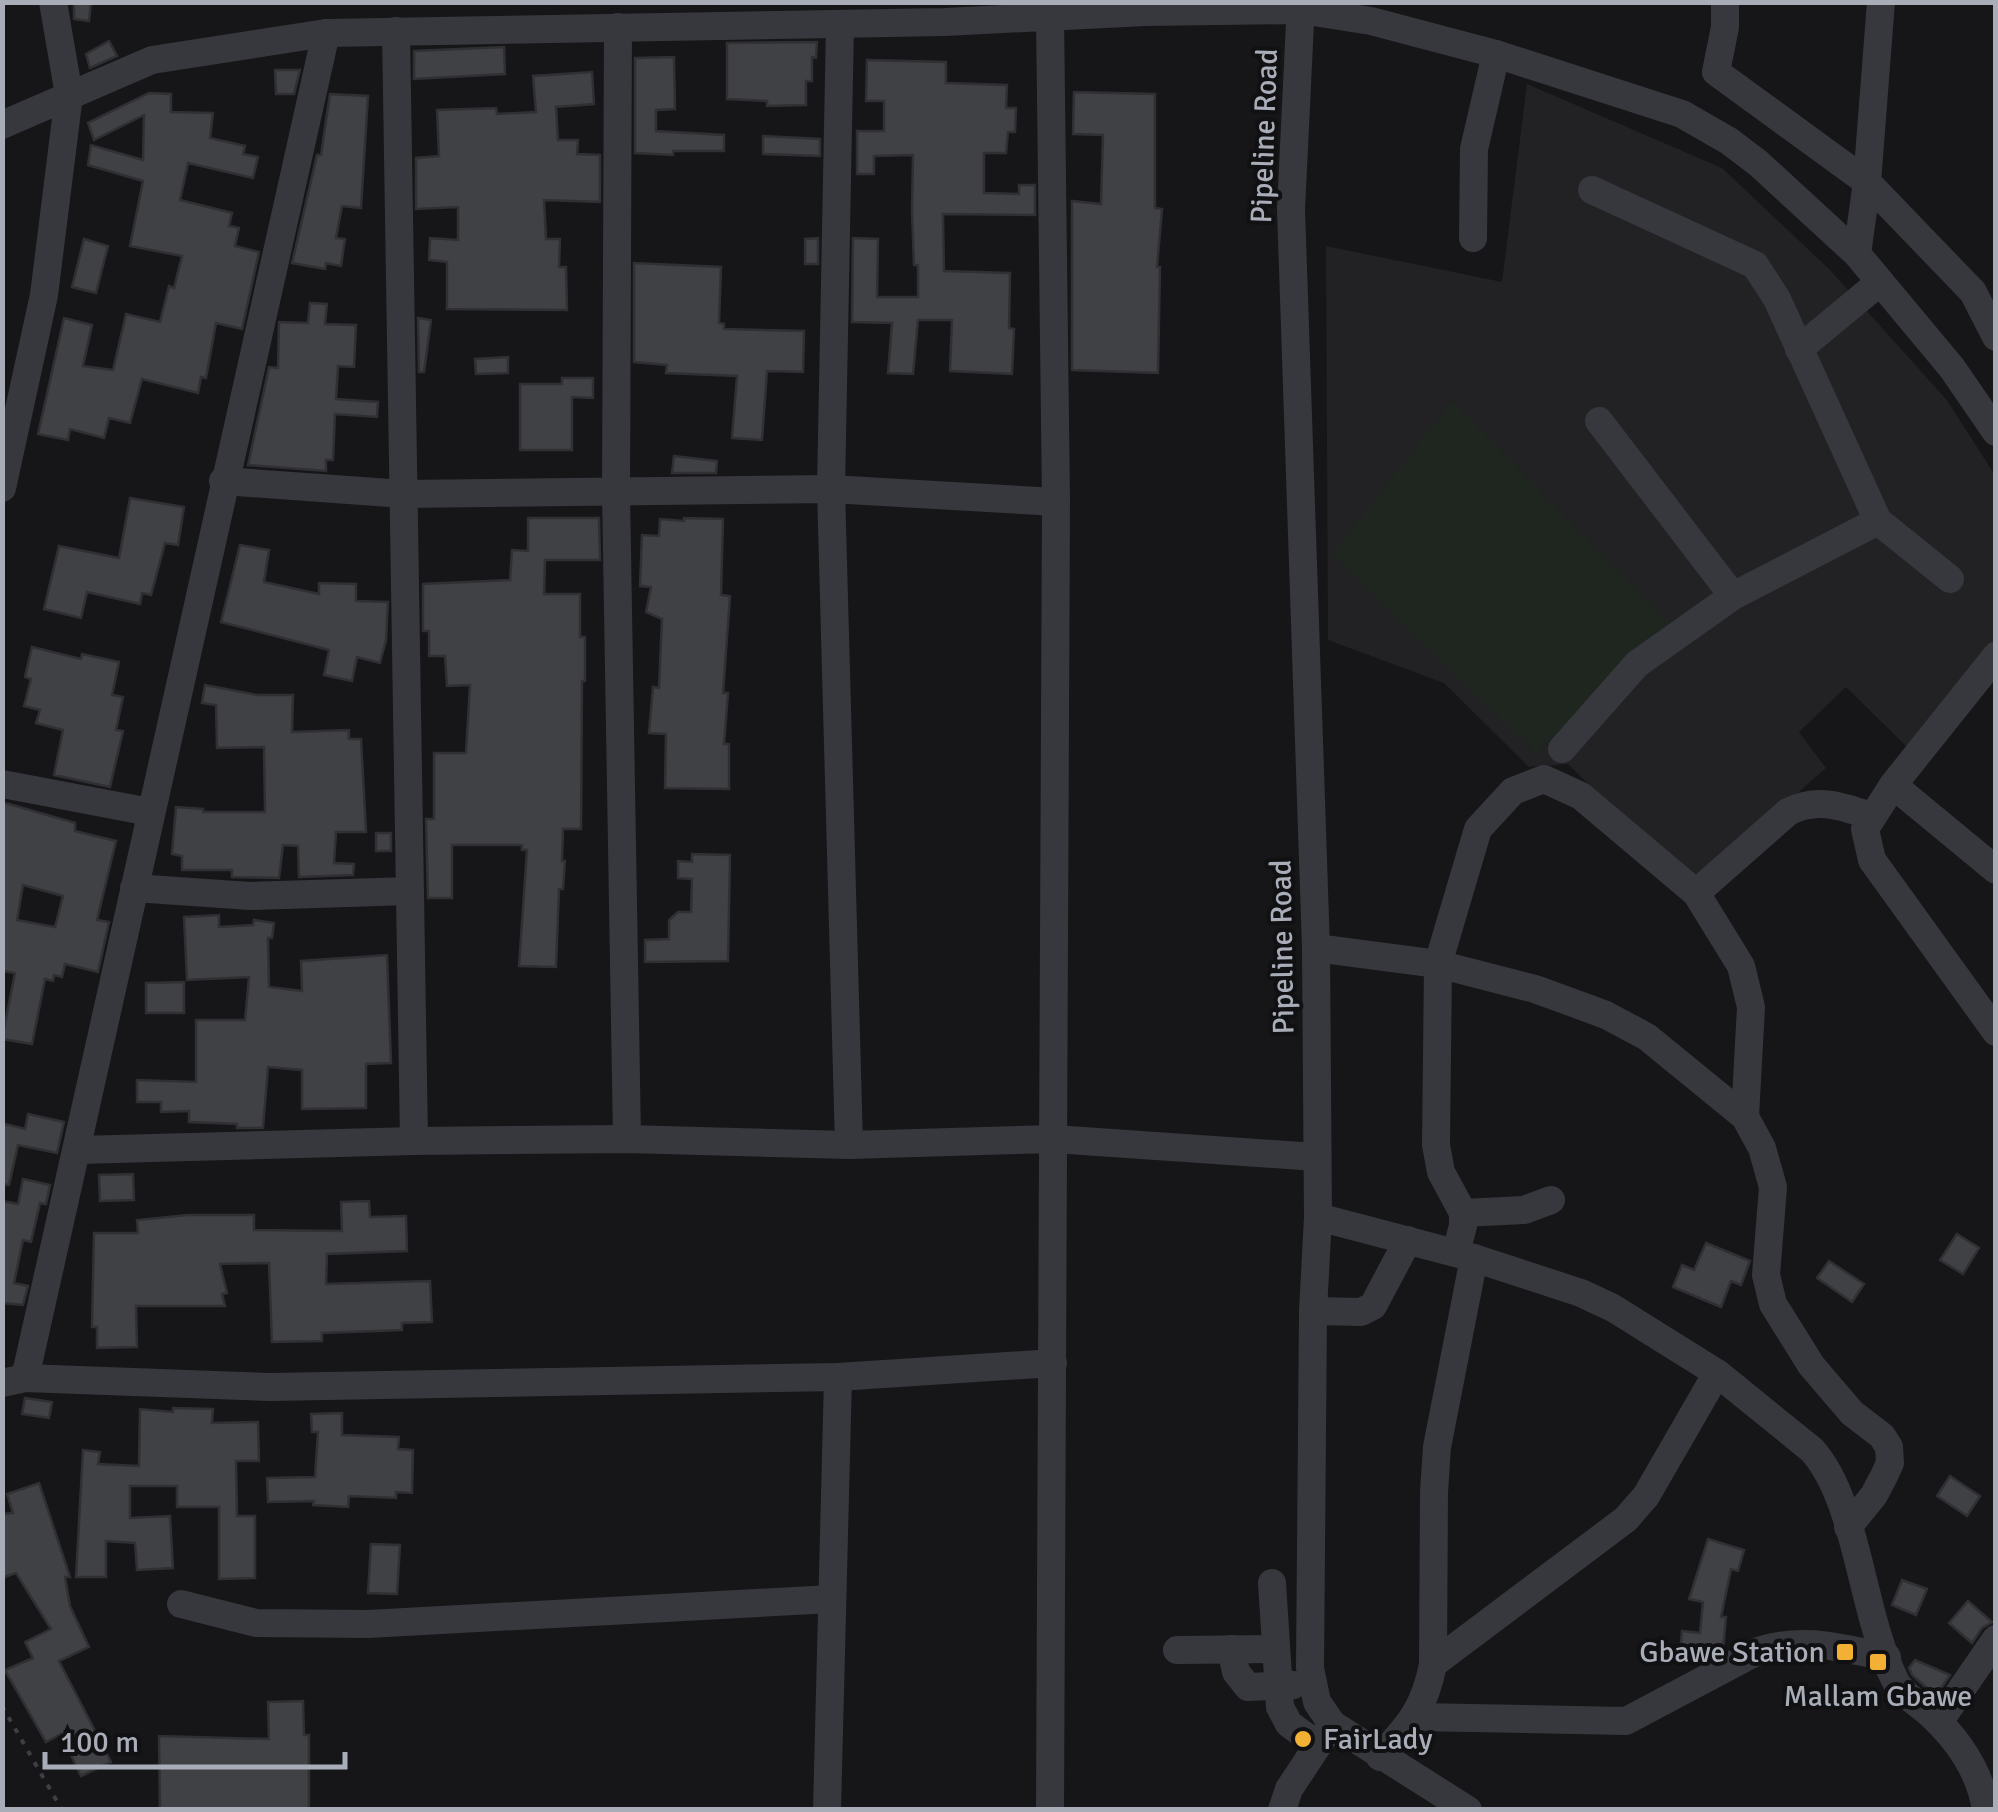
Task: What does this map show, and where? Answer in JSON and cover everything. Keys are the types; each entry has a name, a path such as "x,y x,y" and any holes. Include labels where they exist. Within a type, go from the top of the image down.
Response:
{"street":[{"path":"2,488 44,296 69,94 53,2"},
{"path":"1698,123 1716,72 1725,27 1725,2"},
{"path":"1857,254 1882,2"},
{"path":"2,125 152,60 326,33 618,27 944,12 1022,10 1050,16 1145,7 1301,6 1496,54 1682,114 1698,123 1758,163 1857,254 1952,368 1996,432"},
{"name":"Pipeline Road","path":"1301,6 1292,209 1316,948 1318,1217 1313,1311 1311,1682 1325,1735 1380,1757 1468,1810"},
{"path":"1050,16 1056,502 1050,1810"},
{"path":"845,17 831,489 849,1145"},
{"path":"618,27 616,493 627,1140"},
{"path":"396,31 414,1142"},
{"path":"326,33 223,480 78,1150 14,1380 270,1387 838,1377 1054,1364"},
{"path":"1474,238 1474,148 1496,54"},
{"path":"1716,72 1867,182 1973,292 1996,337"},
{"path":"1592,190 1755,265 1777,299 1878,521 1950,580"},
{"path":"1799,350 1880,282"},
{"path":"1599,421 1734,596"},
{"path":"223,480 404,494 831,489 1056,502"},
{"path":"1562,749 1637,664 1734,596 1878,521"},
{"path":"1996,656 1893,785 1865,829 1872,860 1996,1032"},
{"path":"1380,1757 1416,1717 1434,1664 1437,1447 1466,1255 1462,1213 1441,1172 1436,1146 1438,964 1478,829 1513,792 1544,779 1581,796 1696,893 1741,966 1751,1007 1745,1117"},
{"path":"2,784 150,812"},
{"path":"1893,785 1996,870"},
{"path":"1696,893 1788,812 1806,802 1845,807 1871,816"},
{"path":"134,888 250,896 410,891"},
{"path":"1316,948 1438,964 1535,989 1606,1015 1648,1037 1745,1117 1762,1148 1773,1188 1766,1275 1773,1304 1811,1365 1852,1413 1882,1436 1889,1447 1890,1463 1884,1476 1848,1527"},
{"path":"78,1150 627,1140 849,1145 1054,1138 1316,1158"},
{"path":"1462,1213 1524,1210 1551,1200"},
{"path":"1318,1217 1466,1255 1614,1308 1717,1374 1812,1450 1826,1464 1836,1484 1867,1606 1900,1687 1939,1722 1987,1780 1986,1810"},
{"path":"1313,1311 1360,1312 1373,1306 1408,1240"},
{"path":"1434,1664 1626,1519 1646,1496 1717,1374"},
{"path":"827,1810 838,1377"},
{"path":"1272,1584 1280,1706 1285,1718 1325,1735 1289,1789 1282,1810"},
{"path":"180,1604 256,1623 368,1624 831,1599"},
{"path":"1939,1722 1996,1639"},
{"path":"1416,1717 1581,1718 1612,1723 1626,1721 1758,1651 1781,1644 1802,1641 1887,1656"},
{"path":"1177,1650 1276,1649"},
{"path":"1231,1650 1236,1672 1248,1687 1278,1688 1311,1682"}],"path":[{"path":"2,1706 62,1810"}],"shaded area":[{"path":"1527,84 1722,168 1829,269 1946,399 1995,475 1995,648 1913,753 1846,687 1799,732 1826,768 1696,883 1678,873 1568,764 1529,767 1444,683 1328,640 1326,246 1502,282"},
{"path":"1452,401 1669,623 1536,753 1332,555"}],"building":[{"path":"74,2 91,2 89,21 74,19"},
{"path":"109,41 117,56 90,68 86,54"},
{"path":"817,42 816,58 812,57 812,81 806,81 806,105 767,106 767,101 727,99 727,43"},
{"path":"504,47 505,74 414,79 414,51"},
{"path":"674,57 675,109 656,110 656,131 724,135 724,151 635,153 635,58"},
{"path":"867,60 946,62 946,83 1007,85 1006,108 1016,108 1015,132 1008,132 1006,153 984,153 984,193 1019,194 1019,185 1035,185 1035,215 943,214 944,271 1010,273 1012,374 950,371 952,320 918,320 913,374 888,373 892,323 852,322 853,238 878,239 877,297 918,297 912,212 913,155 874,156 874,174 857,174 857,131 884,131 884,101 866,101"},
{"path":"275,70 300,70 294,94 276,94"},
{"path":"592,72 594,104 556,107 558,140 578,140 577,154 600,155 600,202 544,200 546,239 560,239 559,267 566,267 567,310 447,309 447,262 429,260 430,238 458,240 458,207 416,209 416,158 439,156 437,110 496,108 497,114 536,112 533,76"},
{"path":"1074,92 1155,94 1155,208 1162,209 1157,267 1158,373 1072,370 1072,201 1101,204 1103,135 1073,134"},
{"path":"149,93 171,94 171,112 213,113 210,138 245,146 243,154 258,157 253,178 188,163 180,200 232,213 229,226 239,228 235,246 259,252 242,329 216,323 206,378 201,377 198,393 142,379 130,423 109,418 104,438 70,429 68,440 38,434 64,318 92,325 83,366 113,370 126,314 160,322 169,286 174,288 182,256 130,246 143,181 88,165 91,145 143,160 144,115 94,140 88,123"},
{"path":"330,94 368,96 361,208 342,206 336,238 345,239 341,266 326,263 325,269 292,263 317,155 321,155"},
{"path":"763,136 820,139 820,156 763,154"},
{"path":"818,238 818,264 805,264 805,239"},
{"path":"84,239 108,246 96,293 72,287"},
{"path":"634,263 721,267 719,323 724,324 724,329 804,331 803,372 767,371 762,440 732,438 737,376 666,373 667,365 634,362"},
{"path":"310,303 327,304 325,324 356,325 354,367 338,366 336,399 378,402 377,417 335,414 333,460 326,460 326,471 248,465 269,367 278,368 279,322 308,323"},
{"path":"418,318 431,320 424,372 419,372"},
{"path":"508,357 508,373 476,374 475,359"},
{"path":"562,378 593,378 593,398 572,397 572,450 520,450 520,384 562,384"},
{"path":"674,456 717,461 716,473 672,473"},
{"path":"130,498 184,507 178,545 165,543 151,595 142,593 140,604 87,592 81,618 44,609 59,546 119,558"},
{"path":"528,518 599,518 600,560 545,560 544,594 580,594 580,637 585,637 581,829 563,829 565,861 563,889 559,889 556,967 519,966 527,850 522,850 522,845 452,845 452,898 428,898 426,819 434,819 434,753 466,753 470,685 447,686 445,656 429,656 429,631 423,631 423,584 510,580 512,550 528,551"},
{"path":"660,519 723,519 721,595 730,596 723,693 728,693 724,744 729,744 729,789 665,788 666,734 649,733 653,687 659,688 662,619 646,612 651,587 640,586 642,535 659,536"},
{"path":"240,545 269,550 264,582 319,594 319,583 356,584 356,601 388,602 380,663 357,657 352,681 324,675 329,650 221,622"},
{"path":"32,647 81,659 82,654 119,662 112,695 123,697 116,730 123,731 110,787 54,775 63,730 36,723 40,710 24,706 31,679 25,677"},
{"path":"205,685 257,695 293,695 292,732 349,730 349,739 361,739 366,832 336,832 334,863 354,864 353,875 299,877 298,846 283,845 279,878 232,877 232,870 182,870 182,856 172,854 176,807 203,812 265,812 264,747 217,748 216,705 202,703"},
{"path":"2,802 75,823 75,831 116,841 97,920 109,922 98,972 65,964 62,977 45,979 32,1044 2,1039 15,973 2,971","holes":["23,885 63,896 55,927 17,920"]},
{"path":"376,833 391,833 391,851 376,851"},
{"path":"692,854 730,855 728,961 645,962 645,940 669,939 669,920 678,912 691,912 692,879 678,878 678,861 692,862"},
{"path":"219,915 219,927 253,925 254,920 274,923 272,938 268,938 269,987 302,991 301,961 387,955 391,1063 366,1064 366,1108 302,1109 302,1070 268,1067 263,1128 189,1122 189,1111 161,1112 161,1102 137,1102 137,1080 196,1082 196,1020 245,1020 249,977 187,980 184,917"},
{"path":"184,982 184,1013 146,1013 146,983"},
{"path":"28,1114 64,1122 57,1153 18,1145 9,1185 2,1184 2,1123 25,1129"},
{"path":"133,1174 134,1200 100,1201 99,1175"},
{"path":"23,1179 50,1185 46,1204 40,1203 31,1242 23,1240 14,1283 28,1286 23,1305 2,1303 2,1201 18,1204"},
{"path":"369,1201 370,1217 406,1216 407,1251 327,1254 326,1284 430,1281 432,1322 402,1323 402,1330 322,1333 322,1341 272,1342 269,1263 220,1264 227,1293 222,1294 225,1306 136,1306 137,1347 97,1348 97,1327 92,1327 94,1233 138,1233 137,1220 188,1215 254,1215 254,1230 342,1231 341,1202"},
{"path":"1957,1234 1979,1248 1963,1274 1940,1260"},
{"path":"1706,1243 1750,1261 1741,1285 1731,1281 1721,1307 1673,1287 1682,1265 1694,1270"},
{"path":"1829,1261 1864,1284 1852,1302 1817,1278"},
{"path":"25,1398 52,1402 49,1418 22,1414"},
{"path":"173,1408 213,1409 212,1423 258,1422 259,1461 236,1461 237,1516 255,1516 255,1578 219,1579 219,1507 177,1507 177,1486 130,1486 130,1518 170,1516 173,1568 137,1570 135,1543 106,1541 106,1577 76,1577 83,1450 100,1452 98,1464 139,1466 140,1409 173,1412"},
{"path":"342,1413 342,1435 399,1437 398,1449 413,1450 412,1493 396,1492 396,1498 349,1496 348,1507 313,1505 314,1501 268,1502 267,1478 315,1477 318,1432 312,1432 311,1414"},
{"path":"1950,1476 1980,1496 1967,1516 1937,1496"},
{"path":"39,1483 70,1577 65,1577 70,1606 89,1647 59,1661 111,1762 81,1776 61,1734 46,1742 5,1670 33,1658 25,1642 51,1629 16,1573 2,1578 2,1514 13,1513 7,1494"},
{"path":"1708,1539 1744,1550 1738,1571 1731,1569 1721,1617 1726,1617 1723,1650 1709,1657 1680,1655 1682,1631 1700,1633 1703,1602 1689,1599"},
{"path":"371,1544 400,1545 397,1594 368,1593"},
{"path":"1902,1580 1927,1589 1916,1615 1892,1605"},
{"path":"1968,1601 1992,1622 1982,1628 1972,1643 1949,1623"},
{"path":"1915,1660 1950,1675 1936,1696 1912,1675 1909,1668"},
{"path":"303,1701 304,1735 309,1735 309,1810 160,1809 159,1736 269,1739 268,1702"}],"place":[{"name":"Gbawe Station","path":"1845,1652"},
{"name":"Mallam Gbawe","path":"1878,1662"},
{"name":"FairLady","path":"1303,1739"}]}
